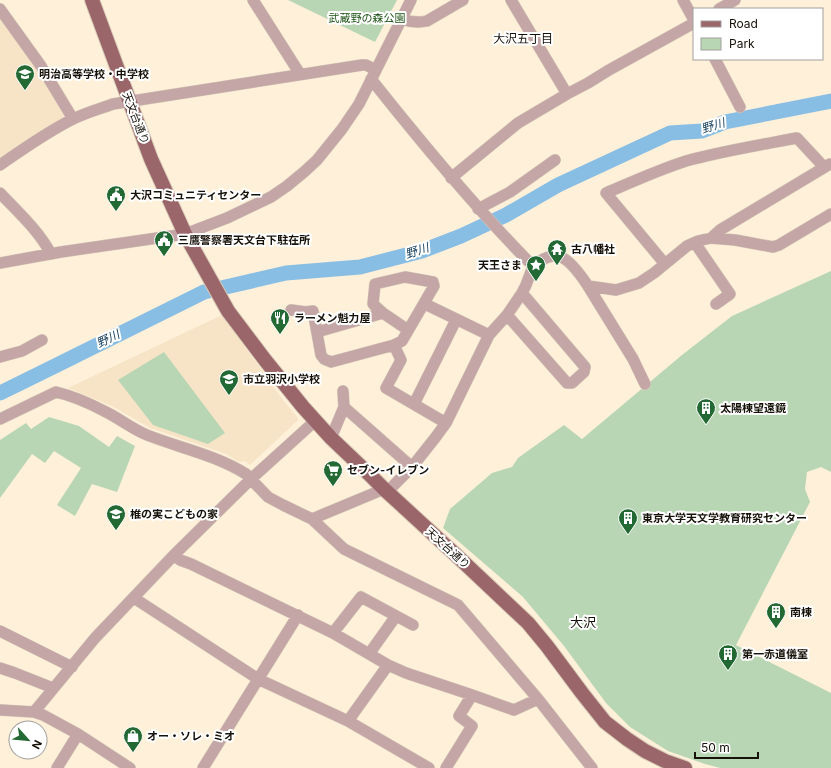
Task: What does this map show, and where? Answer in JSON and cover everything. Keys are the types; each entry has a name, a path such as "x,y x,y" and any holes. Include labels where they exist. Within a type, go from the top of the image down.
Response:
{"main road":[{"name":"天文台通り","path":"92,0 151,159 185,234 226,307 265,360 314,421 385,491 528,623 606,722 640,748 665,761 685,768"}],"street":[{"path":"253,0 300,74"},
{"path":"0,263 185,234 227,218 271,197 287,186 317,160 342,129 359,104 411,0"},
{"path":"401,19 421,23 463,0"},
{"path":"511,0 567,94"},
{"path":"682,0 693,18"},
{"path":"721,8 735,0"},
{"path":"0,9 41,66 73,119"},
{"path":"451,178 518,123 693,24"},
{"path":"716,60 740,107"},
{"path":"0,165 50,132 73,119 113,104 366,65 451,178 505,238 528,261 534,264"},
{"path":"665,264 606,193 649,175 686,162 730,151 798,138 828,165 720,230 711,238"},
{"path":"478,209 510,192 555,160"},
{"path":"0,194 37,232 46,243 51,254"},
{"path":"588,286 616,290 639,283 687,246 711,238 735,240 773,247 779,245 831,214"},
{"path":"695,243 730,294 716,304"},
{"path":"312,519 385,491 412,467 436,438 446,422 488,335 507,315 522,293 534,264 552,256 560,256 569,262 588,286 633,359 645,384"},
{"path":"291,310 306,312 313,311 320,355 330,362 402,342 425,304 434,286 433,282 405,277 375,284 373,304 383,313 408,330"},
{"path":"507,315 567,383 572,383 584,372 585,367 522,293"},
{"path":"425,304 488,335"},
{"path":"317,332 383,313"},
{"path":"414,404 456,320"},
{"path":"0,357 22,351 42,340"},
{"path":"394,345 401,360 386,388 446,422"},
{"path":"331,438 344,407 343,391"},
{"path":"0,419 56,392 70,396 104,411 145,434 225,463 246,474 268,497 283,506 312,519 344,549 458,605 538,699 592,768"},
{"path":"344,407 412,467"},
{"path":"34,712 95,638 174,555 250,479 314,421"},
{"path":"174,555 180,560 333,633 388,665 406,673 514,710 538,699"},
{"path":"333,633 361,597 413,625"},
{"path":"134,598 258,679 348,721 429,768"},
{"path":"203,768 298,616"},
{"path":"369,654 396,616"},
{"path":"0,631 72,667"},
{"path":"348,721 388,665"},
{"path":"0,668 53,688"},
{"path":"446,768 472,726 459,716 472,695"},
{"path":"0,710 34,712 43,715 78,734 130,768"},
{"path":"57,768 78,734"}],"shaded area":[{"name":"明治高等学校・中学校","path":"0,18 36,66 64,117 0,160"},
{"path":"222,315 283,400 298,418 298,420 250,465 245,461 239,462 226,454 150,428 112,406 68,388"}],"green space":[{"name":"武蔵野の森公園","path":"288,0 397,0 375,42"},
{"path":"831,271 831,472 821,467 807,472 805,489 810,502 736,645 831,693 831,768 720,768 668,751 630,727 606,703 564,646 523,597 443,528 450,509 492,473 512,467 518,458 564,425 582,439 682,355 732,316"},
{"path":"164,352 225,433 208,444 153,425 118,380"},
{"path":"49,417 79,426 109,447 117,436 135,446 117,492 92,484 75,516 57,505 81,468 54,451 45,463 32,454 0,498 0,440 26,423 31,429"}],"waterway":[{"name":"野川","path":"0,393 204,292 286,273 360,267 422,251 461,236 506,215 558,185 670,133 702,131 725,122 831,101"}],"place":[{"name":"明治高等学校・中学校","path":"25,91"},
{"name":"大沢コミュニティセンター","path":"116,212"},
{"name":"三鷹警察署天文台下駐在所","path":"164,257"},
{"name":"古八幡社","path":"557,266"},
{"name":"天王さま","path":"536,282"},
{"name":"ラーメン魁力屋","path":"280,335"},
{"name":"市立羽沢小学校","path":"229,396"},
{"name":"太陽棟望遠鏡","path":"706,425"},
{"name":"セブン-イレブン","path":"333,487"},
{"name":"椎の実こどもの家","path":"116,531"},
{"name":"東京大学天文学教育研究センター","path":"628,535"},
{"name":"南棟","path":"776,629"},
{"name":"第一赤道儀室","path":"728,671"},
{"name":"オー・ソレ・ミオ","path":"133,753"}],"district":[{"name":"大沢五丁目","path":"523,39"},
{"name":"大沢","path":"583,622"}]}
